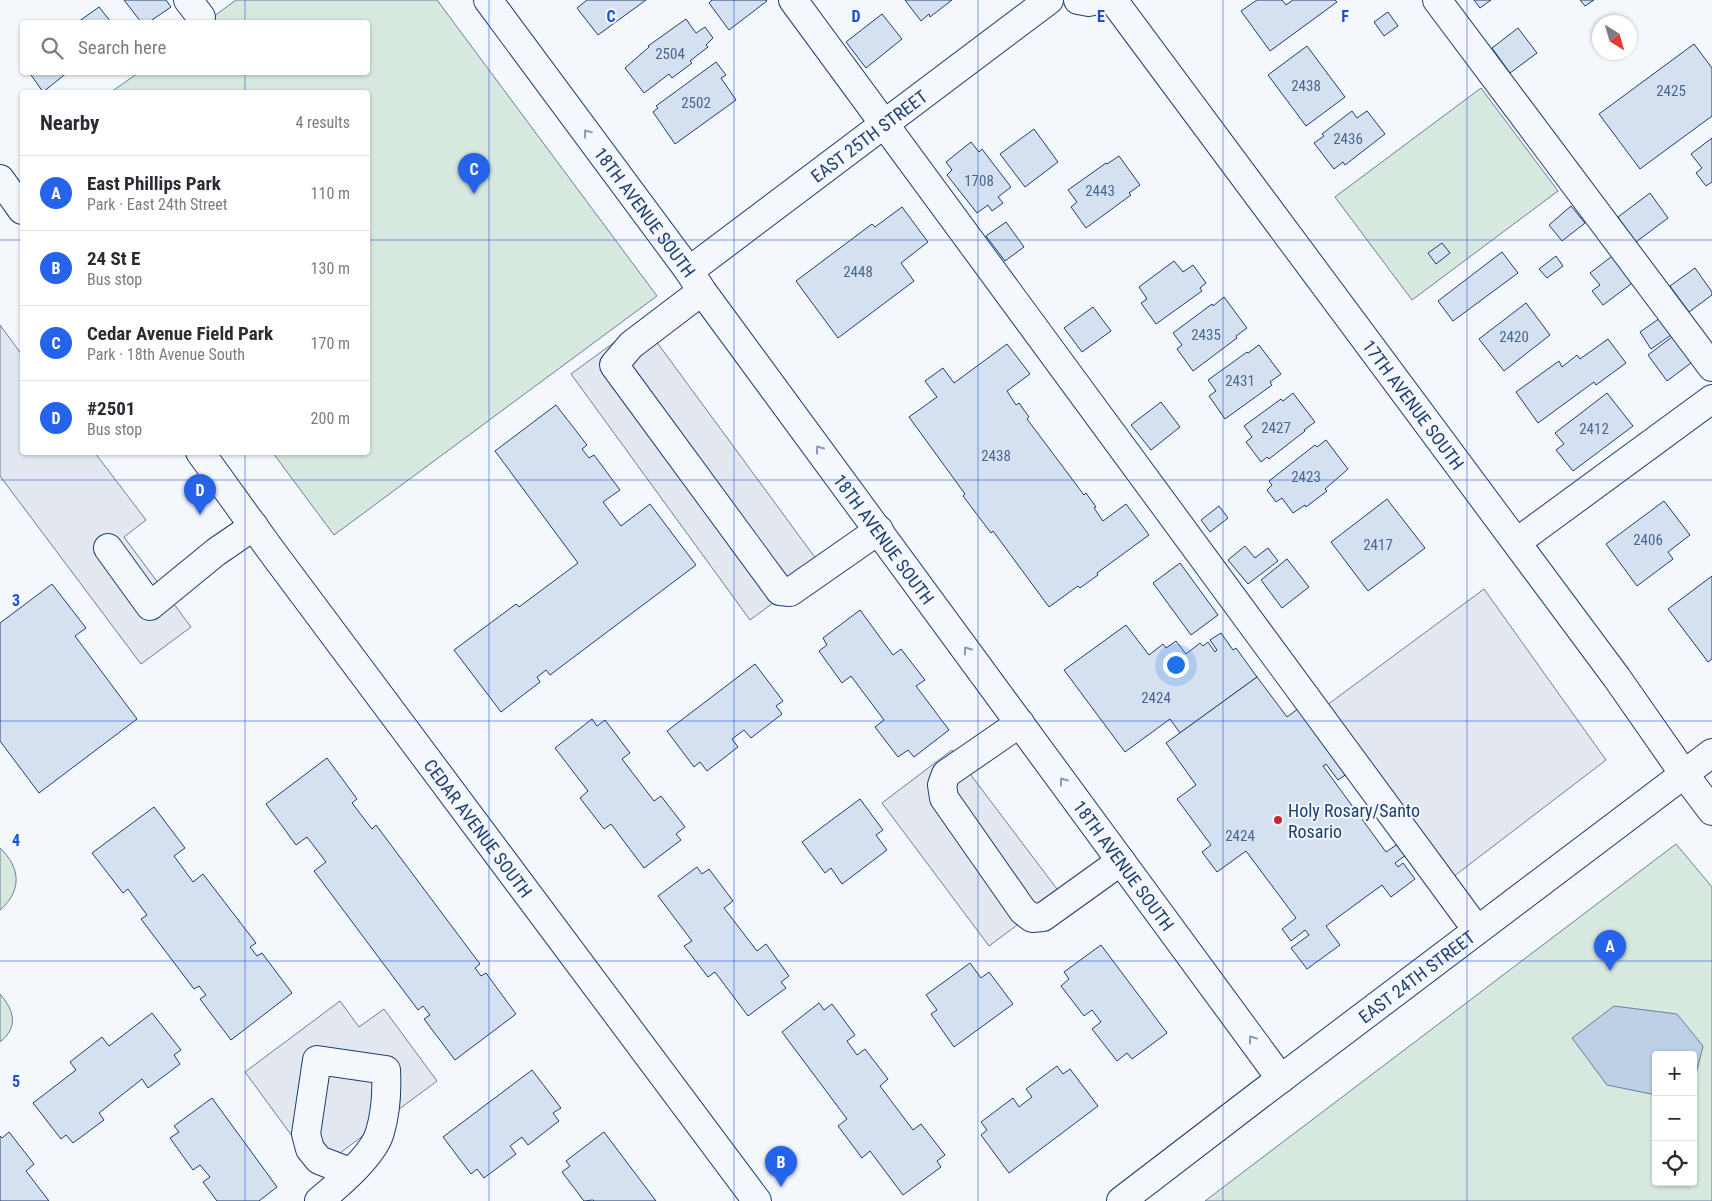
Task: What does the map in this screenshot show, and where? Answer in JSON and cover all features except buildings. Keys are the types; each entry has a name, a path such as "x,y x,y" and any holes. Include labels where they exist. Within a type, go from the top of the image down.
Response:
{"street":[{"name":"18TH AVENUE SOUTH","path":"488,0 1280,1078"},
{"path":"793,0 1477,930"},
{"name":"EAST 25TH STREET","path":"879,530 790,592 780,591 614,365 696,281 886,124 1049,0"},
{"path":"1078,0 1089,2 1097,0"},
{"name":"17TH AVENUE SOUTH","path":"1113,0 1517,542 1712,811"},
{"path":"1437,0 1712,367"},
{"path":"0,181 20,207"},
{"path":"1517,542 1712,399"},
{"name":"CEDAR AVENUE SOUTH","path":"202,455 757,1201"},
{"path":"108,548 150,606 216,552 254,526"},
{"path":"1020,723 946,774 942,785 944,798 1023,910 1032,918 1043,917 1121,861"},
{"name":"EAST 24TH STREET","path":"1121,1201 1280,1078 1712,753"},
{"path":"319,1201 341,1183 350,1172"}],"shaded area":[{"path":"236,0 437,0 657,296 334,535 274,455 370,455 370,90 114,90 135,75 370,75 370,20 209,20"},
{"path":"1481,88 1558,191 1412,300 1335,197"},
{"path":"642,322 822,567 750,620 571,374"},
{"path":"0,325 20,352 20,455 97,455 146,520 124,537 191,627 141,664 0,476"},
{"path":"1484,589 1606,760 1449,880 1323,708"},
{"path":"952,750 1060,893 989,946 882,803"},
{"path":"1676,844 1712,887 1712,1201 1205,1201"},
{"path":"0,848 12,863 16,879 12,895 0,910"},
{"path":"0,994 9,1006 12,1024 6,1036 0,1042"},
{"path":"340,1001 359,1027 384,1009 437,1081 317,1170 245,1072"}],"water":[{"path":"1614,1006 1677,1014 1703,1046 1697,1070 1697,1051 1652,1051 1652,1094 1607,1085 1572,1038"}],"place":[{"name":"Cedar Avenue Field Park","path":"474,194"},
{"name":"#2501","path":"200,515"},
{"name":"Holy Rosary/Santo Rosario","path":"1278,820"},
{"name":"East Phillips Park","path":"1610,971"},
{"name":"24 St E","path":"781,1187"}]}
